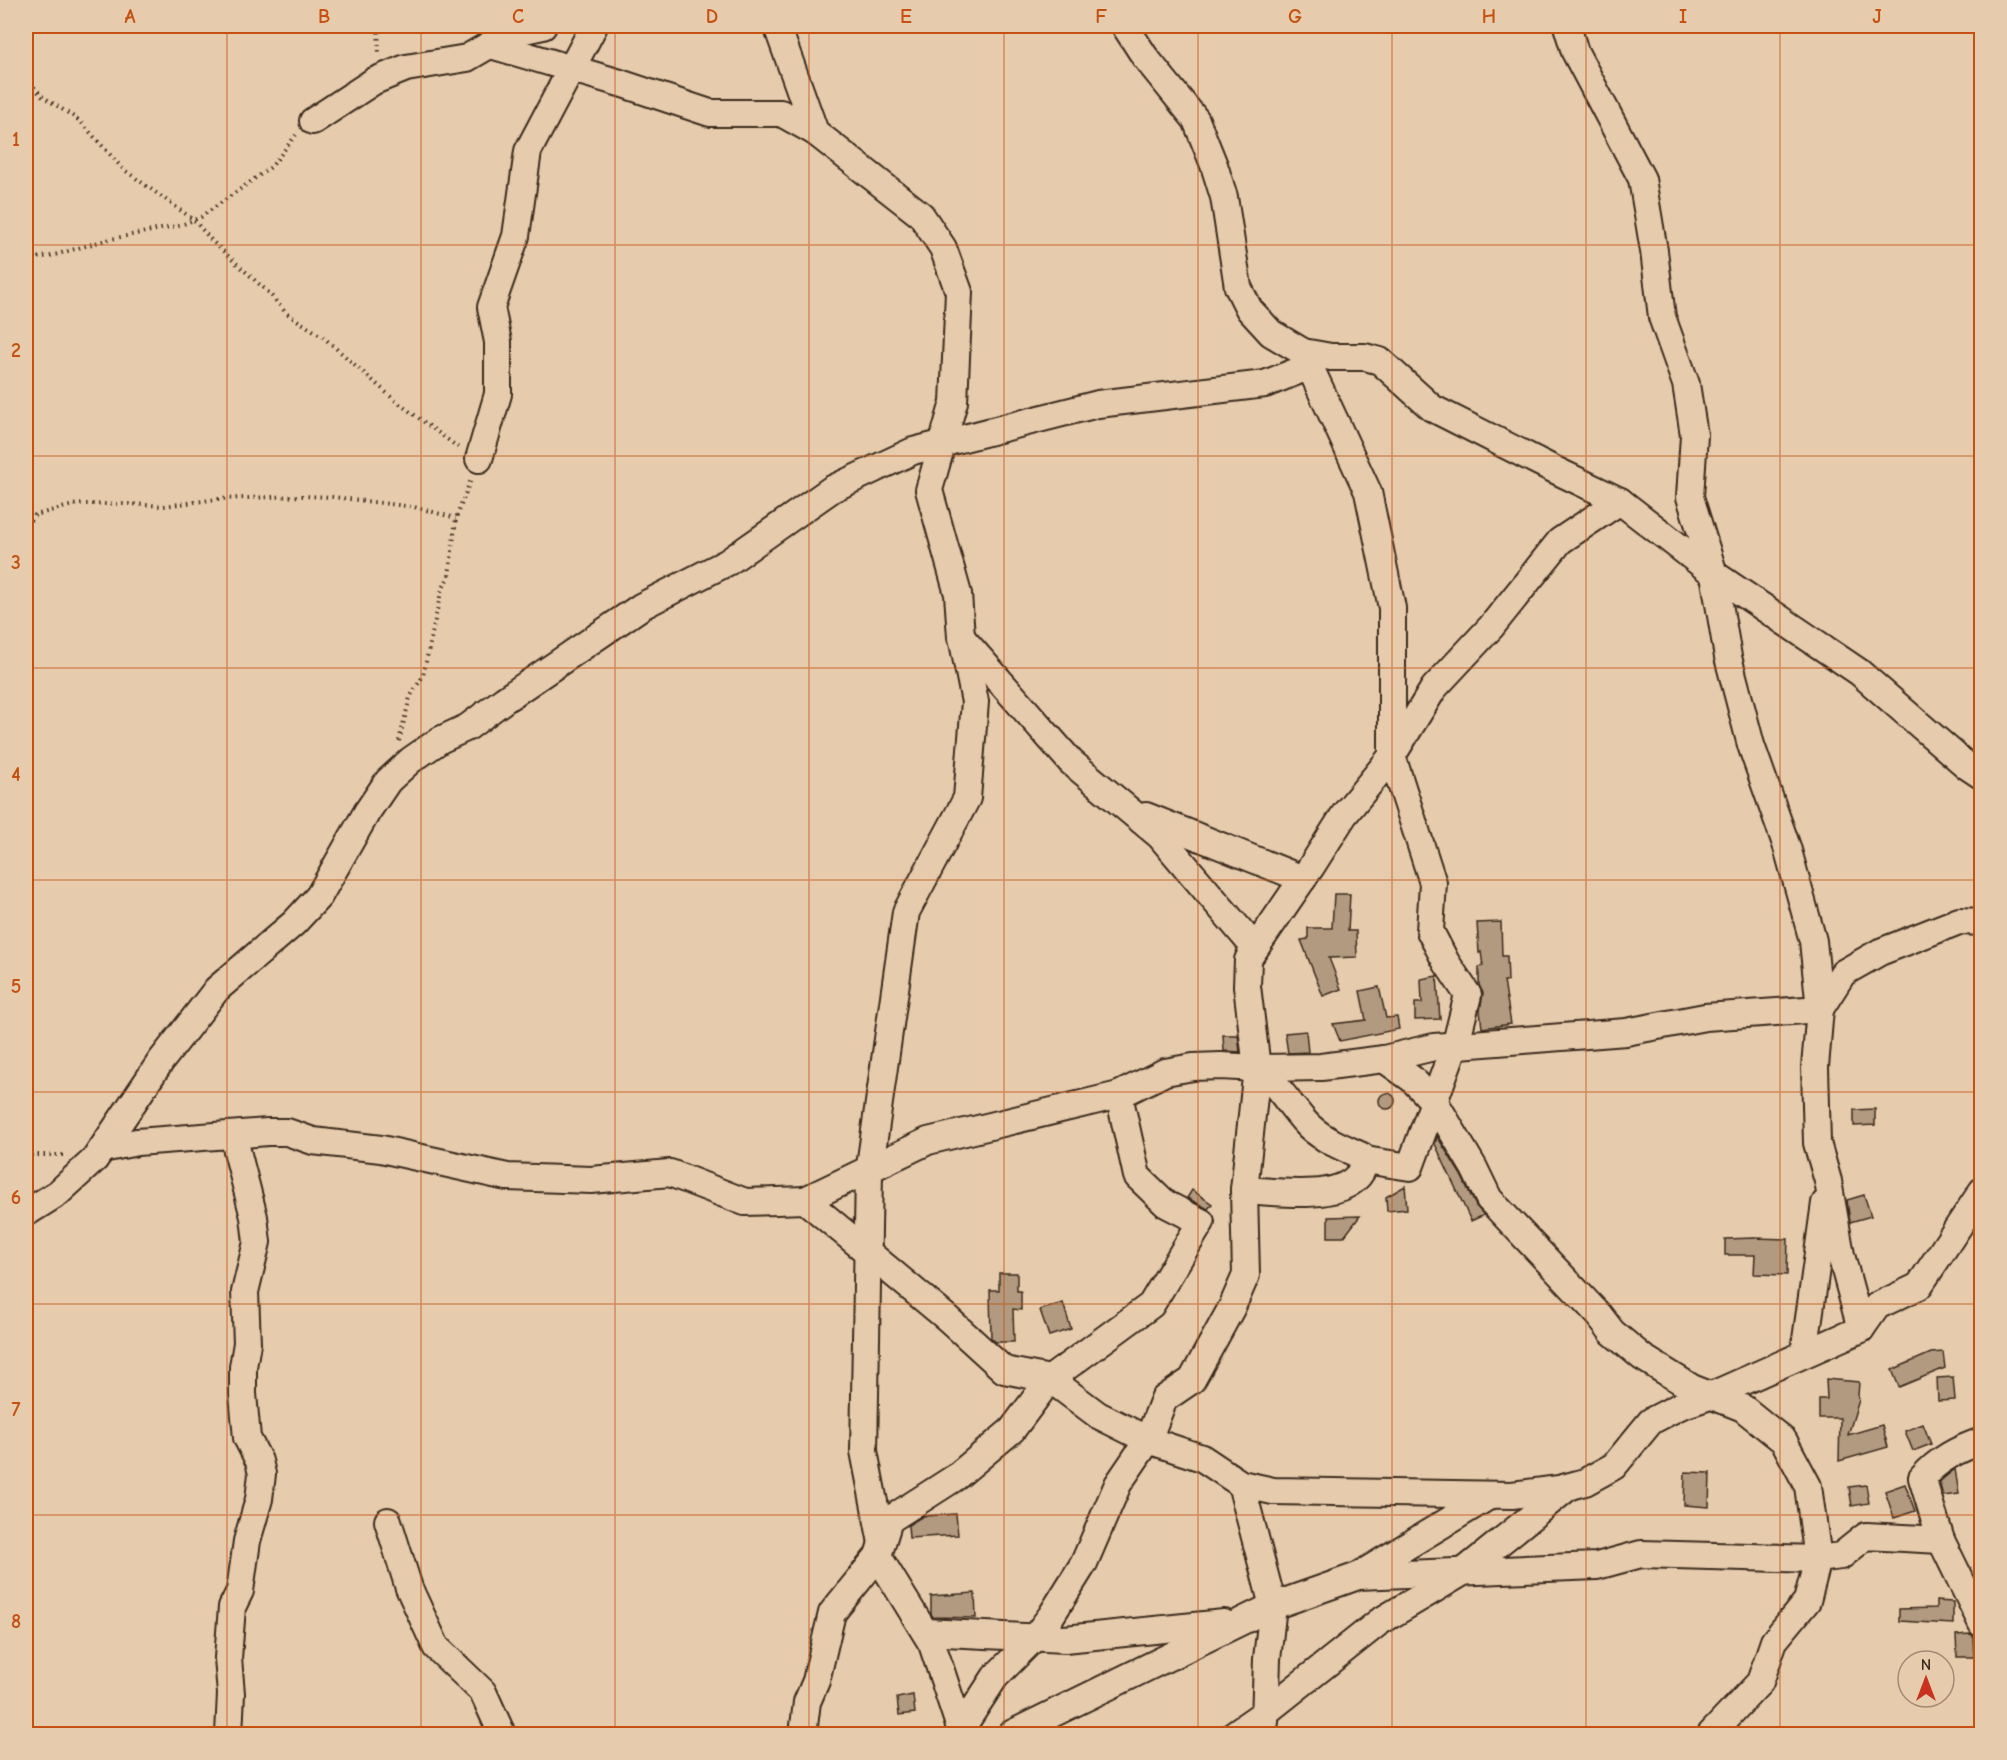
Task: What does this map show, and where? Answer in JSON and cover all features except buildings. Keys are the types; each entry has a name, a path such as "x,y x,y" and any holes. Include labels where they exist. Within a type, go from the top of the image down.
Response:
{"street":[{"path":"313,121 374,81 406,68 467,58 510,33 543,26"},
{"path":"479,459 498,394 498,342 492,307 516,236 528,150 594,26"},
{"path":"777,26 815,132"},
{"path":"1125,26 1145,57 1196,120 1224,197 1238,287 1249,309 1272,333 1306,359 1368,492 1392,608 1392,756 1433,883 1430,932 1468,995 1455,1045 1410,1167 1365,1160 1362,1156 1331,1142 1306,1124 1278,1086 1257,1068"},
{"path":"1566,26 1575,52 1642,178 1662,317 1686,384 1694,435 1690,497 1714,574 1728,657 1751,745 1787,848 1813,942 1820,1009 1815,1067 1817,1143 1828,1181 1841,1255 1861,1329"},
{"path":"491,45 710,112 780,113 815,132 921,216 943,248 959,292 954,402 929,490 958,594 962,637 975,702 967,798 906,912 870,1169 864,1451 880,1549 935,1652 960,1733"},
{"path":"26,1213 58,1193 95,1159 161,1061 217,989 294,923 319,896 388,781 411,760 440,740 468,727 642,606 728,562 832,489 913,451 1098,404 1265,384 1306,359 1365,357 1380,361 1432,408 1620,501 1714,574 1859,672 1967,766 1982,776"},
{"path":"960,1733 995,1677 1035,1637 1084,1563 1118,1484 1148,1440 1164,1399 1192,1380 1232,1307 1246,1275 1244,1190 1257,1068 1247,986 1248,960 1344,815 1392,756 1434,687 1491,627 1560,541 1620,501"},
{"path":"962,637 1071,762 1160,836 1255,948"},
{"path":"1126,808 1303,879"},
{"path":"1820,1009 1844,973 1880,952 1959,921 1982,922"},
{"path":"102,1149 137,1142 287,1132 313,1141 381,1149 507,1177 591,1180 670,1173 745,1202 805,1200 928,1140 1119,1095 1165,1072 1193,1067 1221,1066 1321,1067 1384,1059 1434,1047 1626,1032 1704,1017 1820,1009"},
{"path":"1384,1059 1412,1079 1434,1101 1474,1168 1489,1199 1599,1315 1609,1330 1642,1357 1692,1388 1743,1408 1785,1442 1808,1486 1818,1559 1807,1601 1774,1641 1760,1682 1711,1734"},
{"path":"803,1734 807,1702 816,1681 832,1613 880,1549 889,1520 956,1478 1012,1430 1050,1379 1151,1305 1201,1222 1166,1204 1137,1176 1119,1095"},
{"path":"229,1734 231,1694 228,1658 232,1607 240,1591 247,1541 259,1498 262,1474 259,1461 247,1438 243,1394 243,1366 247,1343 245,1292 257,1242 254,1217 233,1135"},
{"path":"1244,1190 1307,1193 1336,1190 1348,1185 1364,1167 1365,1160"},
{"path":"1804,1354 1828,1181"},
{"path":"805,1200 947,1318 1004,1370 1050,1379 1098,1414 1148,1440 1202,1458 1241,1484 1273,1491 1512,1495 1585,1482 1614,1466 1651,1421 1680,1406 1710,1396 1861,1329 1877,1306 1919,1286 1982,1191"},
{"path":"1981,1624 1941,1540 1922,1478 1932,1467 1957,1450 1982,1441"},
{"path":"1241,1484 1272,1606 1267,1659 1265,1723"},
{"path":"1234,1734 1265,1723 1378,1622 1463,1572 1570,1486"},
{"path":"1011,1734 1272,1606 1358,1576 1491,1495"},
{"path":"388,1521 409,1588 436,1647 483,1692 502,1734"},
{"path":"1358,1576 1597,1566 1641,1554 1818,1559 1841,1556 1866,1536 1941,1540"},
{"path":"925,1632 1065,1639 1242,1621"},
{"path":"807,1702 818,1734"}],"path":[{"path":"26,78 42,96 80,122 123,169 194,220 213,242 268,292 286,313 322,336 418,418 466,453 479,459 456,518 450,576 441,592 423,676 410,697 405,715 396,755 395,775"},
{"path":"26,259 75,250 106,240 156,231 194,220 271,167 296,134 313,121"},
{"path":"26,525 35,515 77,504 164,506 218,499 302,496 333,497 414,507 456,518"}]}
